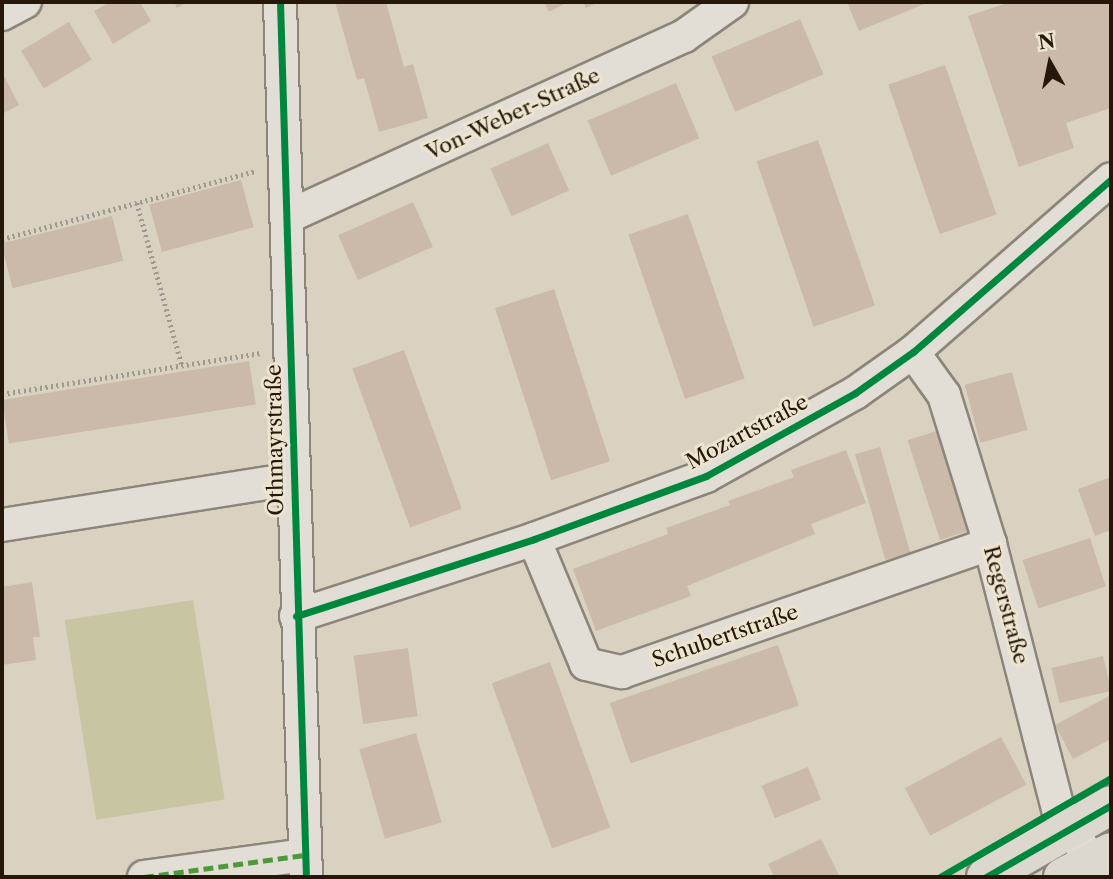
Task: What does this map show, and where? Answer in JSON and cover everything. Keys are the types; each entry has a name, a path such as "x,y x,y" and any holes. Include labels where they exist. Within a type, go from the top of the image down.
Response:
{"main road":[{"path":"986,877 1111,805"}],"street":[{"path":"2,15 25,2"},
{"name":"Othmayrstraße","path":"280,2 305,866"},
{"name":"Von-Weber-Straße","path":"288,217 684,36 732,2"},
{"name":"Mozartstraße","path":"296,616 534,539 706,477 855,393 914,352 1111,179"},
{"name":"Regerstraße","path":"914,352 944,395 990,544 1058,808 1088,863"},
{"path":"2,524 292,478"},
{"name":"Schubertstraße","path":"534,539 586,664 622,672 990,544"},
{"path":"144,877 305,866"}],"path":[{"path":"2,239 285,163"},
{"path":"137,203 182,365"},
{"path":"2,394 291,348"}],"shaded area":[{"path":"193,600 225,800 96,820 65,620"}],"building":[{"path":"110,2 140,2 151,21 113,44 94,11"},
{"path":"174,2 188,2 177,8"},
{"path":"335,2 386,2 404,67 413,64 428,118 379,132 364,78 357,80"},
{"path":"544,2 568,2 549,12"},
{"path":"583,2 599,2 586,8"},
{"path":"847,2 929,2 859,31"},
{"path":"1010,2 1111,2 1111,108 1066,123 1074,148 1019,167 968,16"},
{"path":"800,19 823,74 735,112 712,57"},
{"path":"69,22 92,60 44,89 21,51"},
{"path":"945,65 996,214 940,234 888,85"},
{"path":"2,72 19,105 2,114"},
{"path":"676,83 699,138 611,176 588,121"},
{"path":"818,140 875,305 814,327 757,161"},
{"path":"548,143 569,191 512,216 490,169"},
{"path":"241,180 254,227 162,252 149,205"},
{"path":"413,202 433,247 358,280 338,235"},
{"path":"688,214 745,379 685,399 628,235"},
{"path":"112,216 123,261 13,288 2,243"},
{"path":"554,289 610,461 551,480 495,308"},
{"path":"404,350 462,509 410,528 352,369"},
{"path":"249,361 256,404 9,444 2,400"},
{"path":"1012,372 1028,430 980,443 965,385"},
{"path":"939,430 971,530 940,540 908,440"},
{"path":"880,447 910,553 885,560 855,454"},
{"path":"846,450 866,503 811,524 815,534 687,586 691,596 596,631 573,569 668,534 666,528 730,505 728,501 794,477 791,470"},
{"path":"1111,477 1111,530 1095,536 1078,489"},
{"path":"1090,538 1106,587 1038,608 1022,560"},
{"path":"32,582 40,637 33,637 36,660 2,665 2,587"},
{"path":"778,645 799,706 631,763 610,703"},
{"path":"408,648 418,716 363,724 354,656"},
{"path":"1103,656 1111,691 1059,703 1051,668"},
{"path":"550,662 610,827 552,849 492,683"},
{"path":"1111,695 1111,739 1073,759 1055,725"},
{"path":"416,733 442,822 385,839 359,749"},
{"path":"1001,737 1026,785 930,836 905,788"},
{"path":"808,767 821,799 775,818 762,786"},
{"path":"821,839 840,877 774,877 768,864"}],"marked path":[{"path":"144,877 305,855"}],"cycle path":[{"path":"280,2 306,877"},
{"path":"296,616 534,539 706,476 855,393 913,352 1111,179"},
{"path":"940,877 1111,778"},
{"path":"986,877 1111,805"}]}
